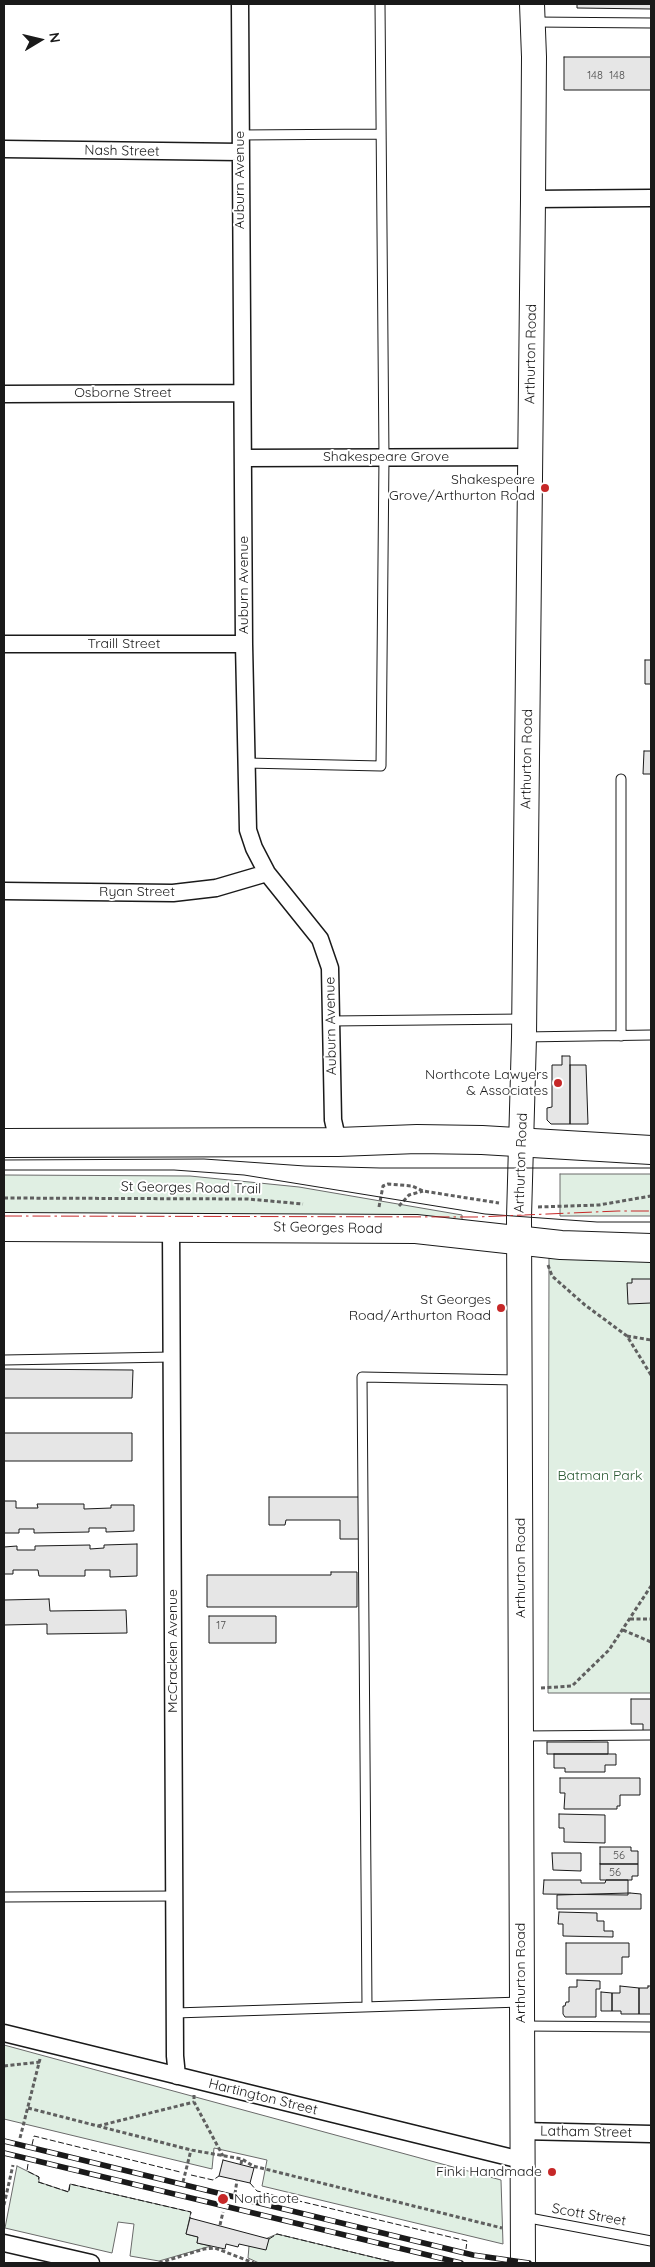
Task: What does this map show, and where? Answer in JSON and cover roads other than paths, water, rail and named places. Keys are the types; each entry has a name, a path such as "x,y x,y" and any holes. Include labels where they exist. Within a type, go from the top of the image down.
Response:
{"highway":[{"path":"4,1143 338,1142 417,1139 651,1150"},
{"name":"St Georges Road","path":"4,1227 416,1229 561,1245 651,1248"}],"street":[{"name":"Auburn Avenue","path":"240,4 242,458 248,830 254,848 267,873 320,939 330,968 333,1120 338,1142"},
{"name":"Arthurton Road","path":"523,2263 521,2223 520,1206 524,1028 533,199 533,13"},
{"name":"Nash Street","path":"4,149 240,152"},
{"path":"533,199 651,198"},
{"name":"Osborne Street","path":"4,394 242,393"},
{"name":"Shakespeare Grove","path":"242,458 530,457"},
{"name":"Traill Street","path":"4,644 244,644"},
{"name":"Ryan Street","path":"4,891 173,893 216,888 267,873"},
{"name":"McCracken Avenue","path":"171,1227 174,1896 177,2076"},
{"name":"Hartington Street","path":"4,2033 522,2160"},
{"name":"Latham Street","path":"521,2131 651,2134"},
{"path":"4,2243 92,2263"}],"lane":[{"path":"246,763 381,766 384,457 380,4"},
{"path":"533,13 651,23"},
{"path":"240,135 380,134"},
{"path":"621,779 621,1036"},
{"path":"331,1020 524,1028 621,1036 651,1036"},
{"path":"4,1360 172,1357"},
{"path":"367,2007 362,1377 520,1380"},
{"path":"522,1736 651,1735"},
{"path":"4,1897 174,1896"},
{"path":"175,2013 521,2002"},
{"path":"521,2026 651,2027"},
{"name":"Scott Street","path":"521,2223 651,2240"}],"tram line":[{"path":"4,1160 204,1159 305,1166 380,1168 651,1168"},
{"path":"4,1170 174,1170 244,1175 485,1214 597,1222 651,1222"}],"railway":[{"path":"4,2141 473,2255 529,2263"},
{"path":"4,2153 461,2263"}],"place":[{"name":"Shakespeare Grove/Arthurton Road","path":"545,488"},
{"name":"Northcote Lawyers & Associates","path":"558,1083"},
{"name":"St Georges Road/Arthurton Road","path":"501,1308"},
{"name":"Finki Handmade","path":"552,2172"},
{"name":"Northcote","path":"223,2199"}],"park label":[{"name":"Batman Park","path":"600,1476"}]}
